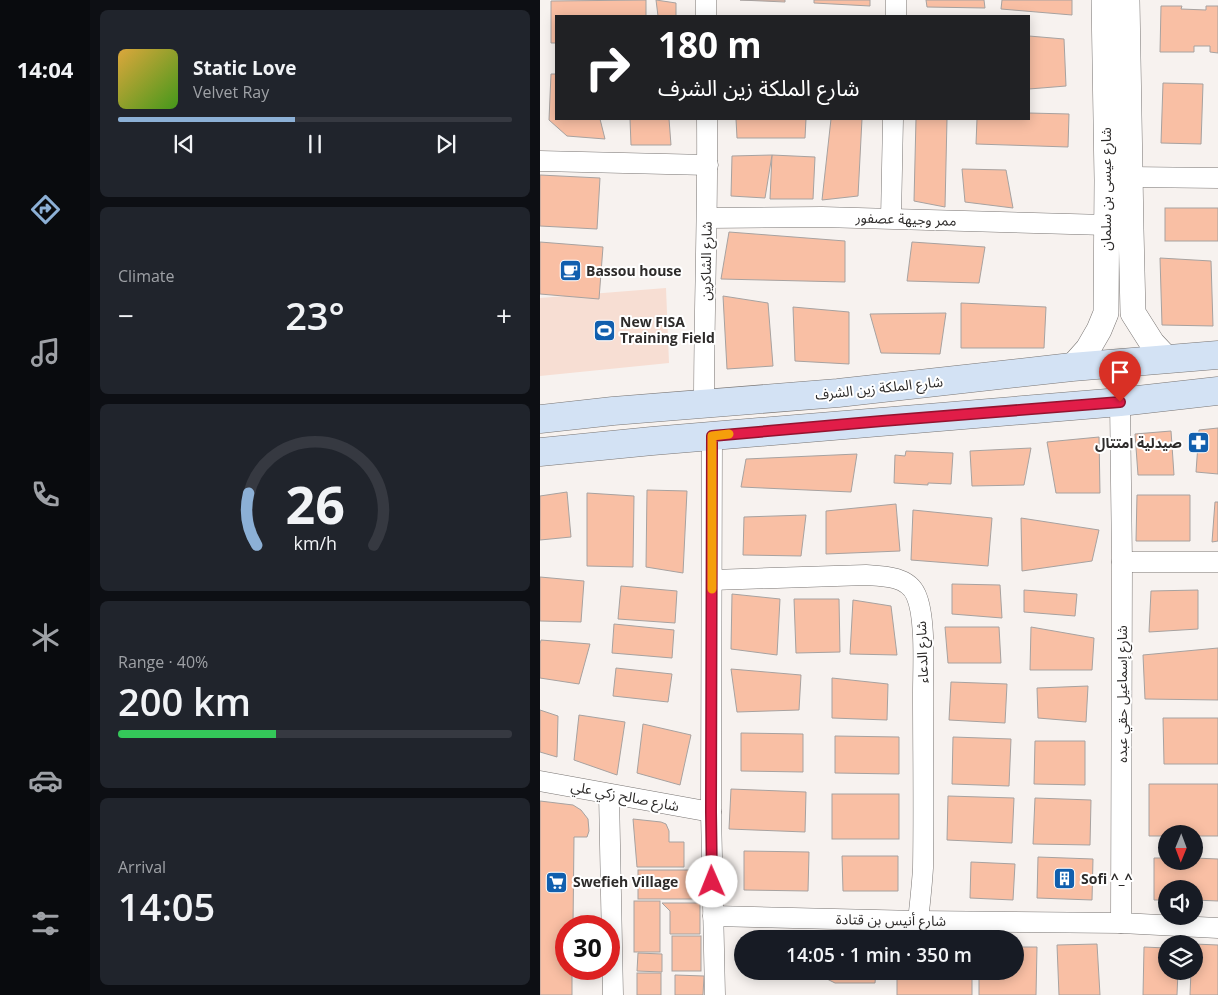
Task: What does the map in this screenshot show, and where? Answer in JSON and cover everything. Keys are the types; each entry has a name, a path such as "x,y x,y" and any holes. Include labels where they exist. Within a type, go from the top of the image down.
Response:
{"main road":[{"name":"شارع الملكة زين الشرف","path":"540,420 613,411 838,393 1072,367 1218,355"},
{"path":"540,452 882,421 1120,402 1218,391"}],"street":[{"path":"706,0 706,15"},
{"path":"896,0 896,15"},
{"name":"شارع عيسى بن سلمان","path":"1072,367 1088,349 1106,313 1104,0"},
{"name":"شارع عيسى بن سلمان","path":"1128,0 1133,313"},
{"name":"شارع الشاكرين","path":"704,404 707,120"},
{"path":"891,218 893,120"},
{"path":"540,161 708,165"},
{"path":"1130,177 1218,178"},
{"name":"ممر وجيهة عصفور","path":"707,218 891,218 1106,225"},
{"path":"1106,313 1118,317 1133,313 1152,343 1167,359"},
{"name":"شارع إسماعيل حقي عبده","path":"1120,402 1122,562 1121,923"},
{"path":"712,436 711,812 715,995"},
{"path":"1122,562 1218,562"},
{"name":"شارع الدعاء","path":"712,580 866,574 889,577 906,582 916,593 922,632 923,678 923,869 918,921"},
{"name":"شارع صالح زكي علي","path":"540,780 711,812"},
{"path":"609,794 613,995"},
{"name":"شارع أنيس بن قتادة","path":"713,916 1121,923 1218,928"}],"shaded area":[{"name":"New FISA Training Field","path":"666,288 669,363 540,376 540,298"}],"building":[{"path":"646,0 646,15 555,15 555,43 551,43 551,1"},
{"path":"656,0 676,3 676,15 658,15"},
{"path":"740,0 785,0 785,2"},
{"path":"814,0 870,0 870,6 814,3"},
{"path":"926,0 984,0 985,8 927,7"},
{"path":"1002,0 1072,0 1072,15 1001,9"},
{"path":"1161,6 1182,6 1181,9 1206,10 1206,6 1218,6 1218,53 1210,52 1210,46 1194,46 1194,52 1160,52"},
{"path":"1030,36 1064,39 1066,86 1030,89"},
{"path":"551,74 555,74 555,120 600,120 605,139 567,136 549,120"},
{"path":"1163,83 1203,84 1201,144 1161,143"},
{"path":"1030,113 1069,114 1068,147 976,144 977,120 1030,120"},
{"path":"630,120 669,120 671,145 631,145"},
{"path":"736,120 806,120 805,138 737,138"},
{"path":"831,120 862,120 858,196 822,200"},
{"path":"916,120 947,120 945,207 914,201"},
{"path":"772,155 815,157 813,199 770,199"},
{"path":"772,155 765,198 731,196 732,156"},
{"path":"962,169 1006,170 1013,208 965,202"},
{"path":"540,175 600,178 597,229 540,226"},
{"path":"1165,208 1218,208 1218,241 1165,241"},
{"path":"729,232 845,241 845,282 721,279"},
{"name":"Bassou house","path":"540,242 603,247 599,299 540,294"},
{"path":"912,242 985,247 979,283 907,281"},
{"path":"1160,258 1211,261 1213,326 1162,325"},
{"path":"723,296 768,303 773,366 727,369"},
{"path":"961,303 1046,307 1044,348 961,348"},
{"path":"793,307 849,312 849,364 795,361"},
{"path":"946,313 940,354 881,353 870,314"},
{"path":"1218,428 1218,474 1196,472 1199,430"},
{"path":"1171,431 1174,475 1138,475 1135,434"},
{"path":"1099,437 1100,493 1056,493 1047,442"},
{"path":"1031,448 1024,485 972,486 970,451"},
{"path":"906,451 953,453 951,484 894,483 895,455 905,456"},
{"path":"857,454 851,492 741,487 746,459"},
{"path":"647,490 687,491 683,573 646,567"},
{"path":"567,492 571,537 540,540 540,496"},
{"path":"587,493 634,496 633,567 587,566"},
{"path":"1137,495 1190,495 1190,541 1136,541"},
{"path":"1215,502 1218,502 1218,541 1212,542"},
{"path":"896,504 900,551 826,554 826,511"},
{"path":"913,510 992,518 988,566 911,560"},
{"path":"806,515 801,556 743,555 744,517"},
{"path":"1021,518 1099,530 1092,561 1022,571"},
{"path":"540,577 584,581 581,622 540,621"},
{"path":"952,584 1000,585 1002,618 952,614"},
{"path":"621,586 677,591 675,623 618,619"},
{"path":"1024,590 1077,594 1075,616 1024,612"},
{"path":"1198,590 1198,629 1149,632 1151,591"},
{"path":"732,594 780,599 777,655 731,649"},
{"path":"794,599 839,599 840,652 796,653"},
{"path":"853,600 891,606 897,655 850,654"},
{"path":"614,624 674,630 672,658 612,653"},
{"path":"945,627 999,627 1001,663 948,663"},
{"path":"1031,627 1094,638 1092,670 1030,670"},
{"path":"541,640 590,644 579,684 540,678"},
{"path":"1218,648 1218,700 1145,699 1143,655"},
{"path":"616,668 672,674 668,702 613,696"},
{"path":"731,669 801,675 799,710 737,712"},
{"path":"832,678 888,684 887,720 832,718"},
{"path":"951,682 1007,684 1005,723 949,720"},
{"path":"1088,686 1086,722 1038,718 1037,688"},
{"path":"540,710 558,716 557,757 540,752"},
{"path":"579,715 625,722 617,775 574,760"},
{"path":"1163,718 1218,718 1218,764 1164,764"},
{"path":"643,724 691,735 680,785 637,773"},
{"path":"741,733 803,734 803,772 741,771"},
{"path":"835,736 899,737 899,774 835,773"},
{"path":"953,737 1011,739 1009,786 952,784"},
{"path":"1035,741 1085,741 1085,785 1034,784"},
{"path":"1149,784 1218,784 1218,836 1203,836 1203,825 1158,825 1158,836 1149,836"},
{"path":"731,789 806,792 805,832 729,829"},
{"path":"832,794 899,794 899,839 832,839"},
{"path":"948,796 1014,798 1012,843 947,840"},
{"path":"1035,798 1091,800 1090,845 1033,844"},
{"name":"Swefieh Village","path":"540,801 573,805 581,810 588,819 589,831 587,837 574,837 573,915 555,915 555,980 572,980 572,995 540,995"},
{"path":"633,819 666,824 669,831 669,842 684,842 684,867 637,867"},
{"path":"744,851 809,852 808,891 744,890"},
{"path":"842,856 898,856 898,891 843,891"},
{"name":"Sofi ^_^","path":"1038,857 1093,859 1092,900 1037,898"},
{"path":"1154,858 1158,858 1158,870 1203,870 1203,858 1218,859 1218,901 1203,900 1203,880 1158,880 1158,900 1154,900"},
{"path":"971,862 1015,864 1013,900 970,898"},
{"path":"638,870 695,870 695,899 638,899"},
{"path":"634,901 660,901 660,952 634,952"},
{"path":"662,903 700,903 700,934 670,934 670,911"},
{"path":"672,936 701,936 701,971 672,971"},
{"path":"1097,944 1100,995 1059,995 1057,945"},
{"path":"1203,944 1218,945 1218,995 1190,995 1191,980 1203,980"},
{"path":"1024,947 1037,947 1036,995 979,995 979,980 1024,980"},
{"path":"1144,947 1158,948 1158,980 1178,980 1177,995 1143,995"},
{"path":"638,953 662,954 662,972 637,971"},
{"path":"637,973 661,973 661,995 637,995"},
{"path":"675,975 704,976 703,995 675,995"},
{"path":"829,980 875,980 875,983 835,983"},
{"path":"897,980 972,980 972,995 897,995"}],"slow traffic":[{"path":"712,589 712,436 729,434"}],"place":[{"name":"Bassou house","path":"570,271"},
{"name":"New FISA Training Field","path":"604,330"},
{"name":"صيدلية امتتال","path":"1198,443"},
{"name":"Sofi ^_^","path":"1065,879"},
{"name":"Swefieh Village","path":"557,882"}],"route":[{"path":"712,882 712,436 1120,402"}]}
